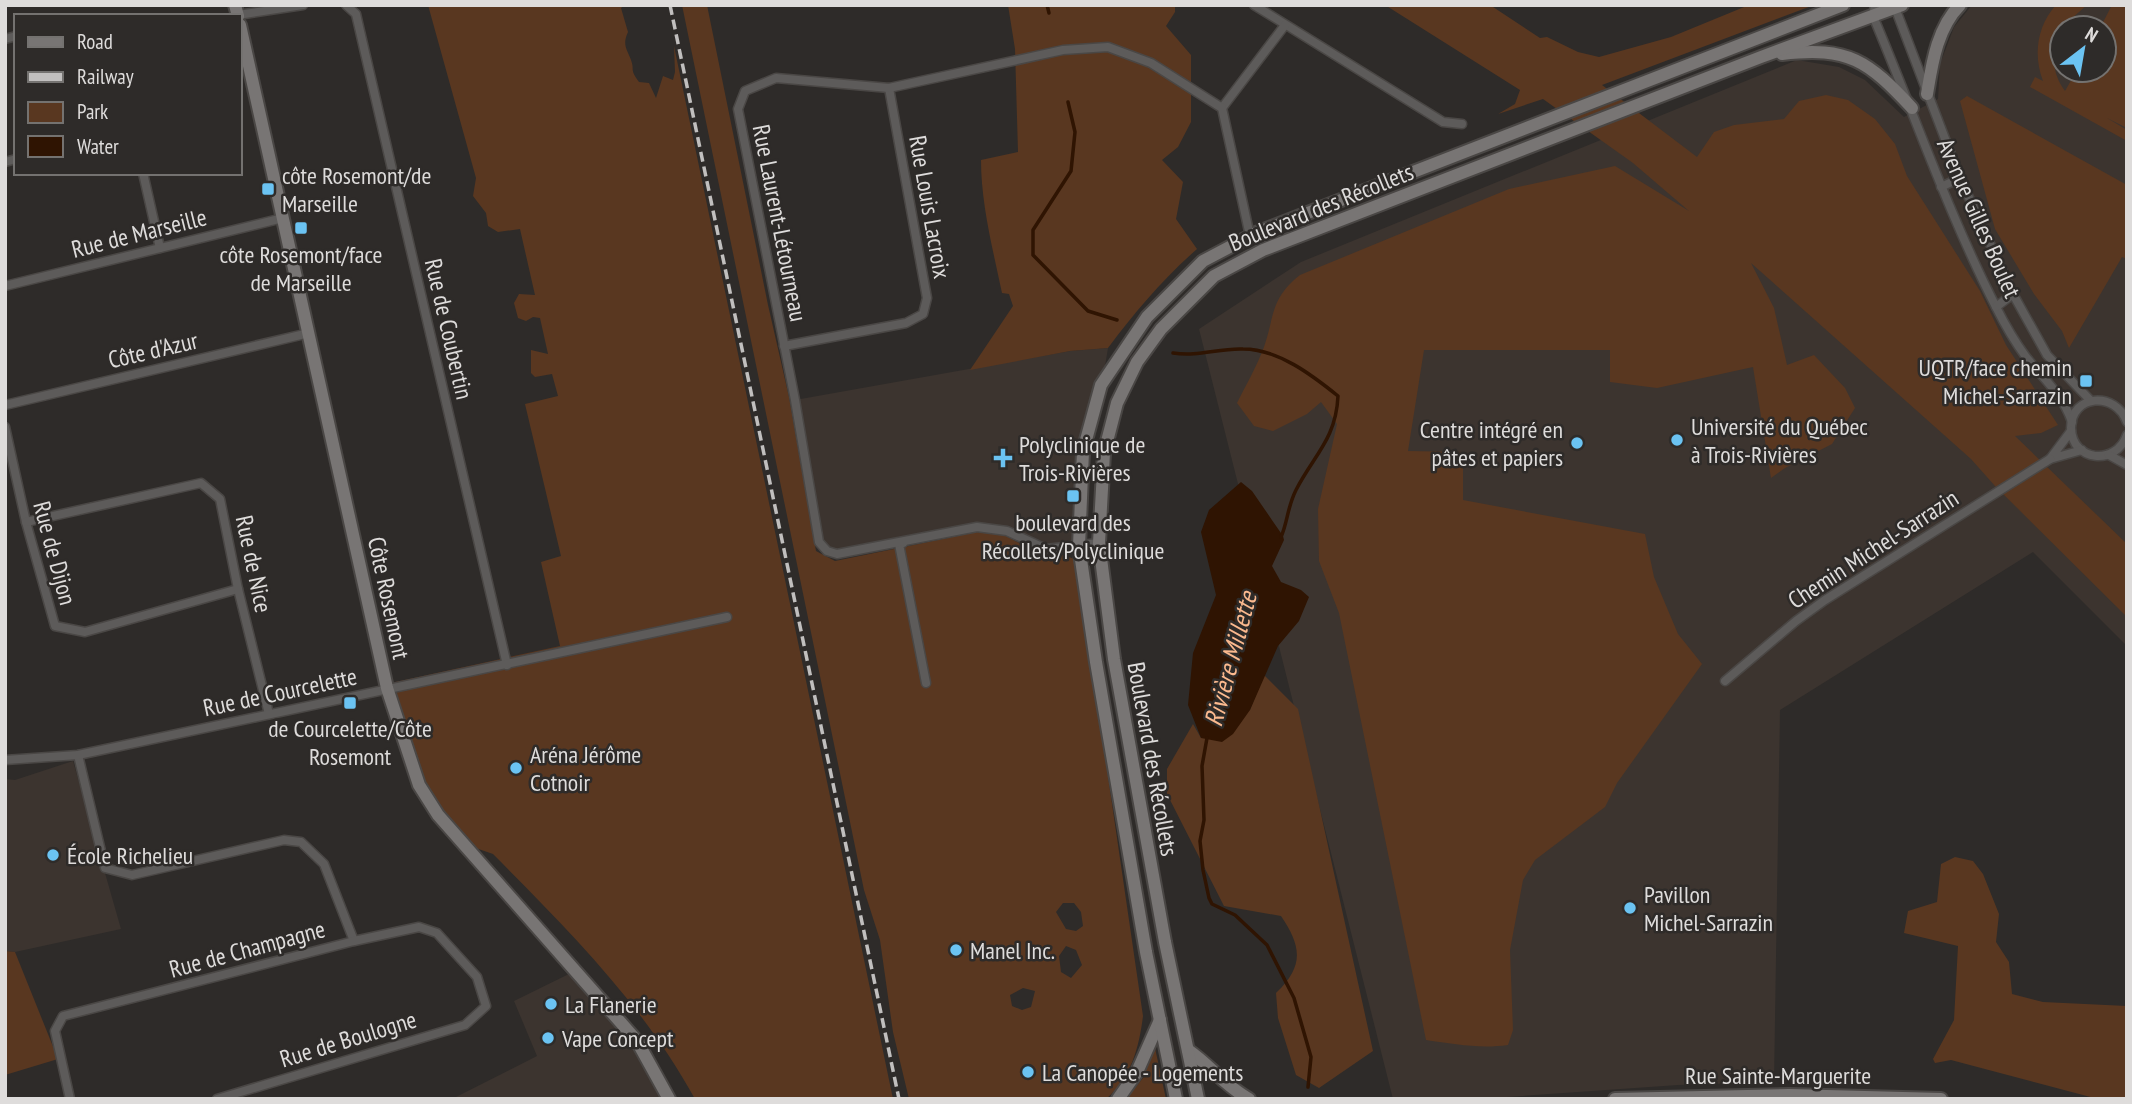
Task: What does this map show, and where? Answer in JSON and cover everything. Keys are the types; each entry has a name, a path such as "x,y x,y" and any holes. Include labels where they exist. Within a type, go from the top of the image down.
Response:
{"main road":[{"name":"Boulevard des Récollets","path":"1176,1099 1096,662 1079,546 1083,451 1101,385 1147,317 1203,261 1250,236 1843,5"},
{"path":"1927,94 1934,54 1945,26 1959,5"},
{"name":"Boulevard des Récollets","path":"1198,1099 1165,942 1114,659 1099,544 1104,453 1116,403 1137,362 1161,329 1214,276 1263,250 1874,11 1897,6"},
{"name":"Côte Rosemont","path":"242,34 387,688 419,785 438,815 637,1041 669,1099"},
{"path":"1761,57 1823,51 1849,57 1881,76 1912,108"},
{"path":"1118,1099 1137,1072 1160,1020"},
{"path":"1188,1050 1205,1061 1226,1083 1250,1099"},
{"name":"Rue Sainte-Marguerite","path":"1615,1099 1941,1099"}],"street":[{"path":"242,14 303,5"},
{"name":"Rue de Coubertin","path":"346,5 356,15 507,665"},
{"path":"1254,5 1443,122 1462,124"},
{"name":"Avenue Gilles Boulet","path":"1897,6 1960,178 2013,294 2047,355 2091,401 2108,401 2116,405 2127,422"},
{"name":"Avenue Gilles Boulet","path":"1874,11 1941,187 1996,307 2025,355 2062,398 2073,439 2082,450"},
{"path":"1250,236 1222,108 1285,25"},
{"name":"Rue Laurent-Létourneau","path":"1079,546 1046,549 1007,531 977,527 837,554 827,551 819,542 738,109 745,91 776,78 889,89 1063,50 1108,47 1151,63 1222,108"},
{"name":"Rue Louis Lacroix","path":"784,346 906,323 923,314 927,298 889,89"},
{"path":"143,175 160,248"},
{"path":"1941,187 1960,178"},
{"name":"Rue de Marseille","path":"5,286 283,218"},
{"path":"1996,307 2013,294"},
{"name":"Côte d'Azur","path":"5,405 309,333"},
{"path":"2071,426 2079,409 2091,401"},
{"name":"Chemin Michel-Sarrazin","path":"2050,459 2071,426"},
{"name":"Rue de Dijon","path":"5,428 26,522 55,626 85,632 238,589"},
{"path":"2082,450 2092,456 2109,455 2117,451 2127,436"},
{"name":"Chemin Michel-Sarrazin","path":"1725,681 1825,600 2050,459 2082,450"},
{"path":"2109,455 2127,465"},
{"name":"Rue de Nice","path":"26,522 201,483 220,499 238,589 269,714"},
{"path":"899,544 926,683"},
{"path":"1079,546 1099,544"},
{"name":"Rue de Courcelette","path":"5,760 78,755 727,617"},
{"path":"78,755 105,868 132,875 284,840 301,842 324,864 354,941"},
{"name":"Rue de Champagne","path":"70,1099 55,1031 63,1016 354,941 419,927 437,933 477,977 486,1006"},
{"name":"Rue de Boulogne","path":"217,1099 465,1025 486,1006"}],"shaded area":[{"name":"Université du Québec à Trois-Rivières","path":"1972,5 2127,5 2127,646 2033,552 1780,710 1774,1082 1678,1085 1478,1099 1393,1099 1199,329 1301,262 1797,60 1839,67 1865,80 1904,117 1938,99 1940,64 1954,27"},
{"path":"1108,348 1102,384 1083,451 1079,546 1046,549 1007,531 977,527 837,554 819,542 795,400 1070,351"},
{"name":"École Richelieu","path":"73,761 121,929 15,952 5,951 5,779 15,780"},
{"path":"573,972 630,1042 661,1099 452,1099 537,1056 514,1001"}],"green space":[{"path":"428,5 625,5 621,8 628,32 625,44 633,72 639,82 649,83 656,98 663,76 673,80 674,46 893,1099 695,1099 652,1031 603,969 493,854 467,845 422,784 386,684 560,646 541,562 561,556 525,404 558,396 552,374 535,377 531,373 531,350 548,354 540,318 533,317 526,321 518,318 514,303 519,294 535,295 520,229 498,232 488,226 486,213 473,196 476,178"},
{"path":"682,5 707,5 789,397 816,551 835,561 977,532 1004,535 1038,553 1064,555 1074,559 1077,564 1143,1016 1136,1051 1122,1082 1106,1099 909,1099 893,1032 880,940 864,890","holes":["1063,903 1074,903 1081,912 1083,926 1076,931 1066,929 1056,912","1066,946 1076,950 1082,965 1071,978 1061,972 1059,956","1023,988 1035,991 1031,1007 1022,1010 1012,1006 1010,995"]},
{"path":"1008,5 1175,5 1175,12 1166,26 1191,55 1191,122 1178,147 1162,160 1183,182 1176,219 1197,249 1150,296 1108,348 1070,351 970,370 1013,306 1009,294 1002,293 991,244 981,160 1018,152 1015,49"},
{"path":"1385,5 1490,5 1540,38 1547,37 1578,52 1599,57 1671,37 1749,5 1814,5 1602,85 1697,157 1714,132 1734,125 1784,119 1799,101 1826,95 1848,100 1875,119 1895,144 1907,176 1980,291 2006,345 2058,425 2041,433 2015,436 2127,544 2127,617 1971,459 1751,263 1774,308 1787,365 1814,355 1845,388 1855,408 1832,444 1771,478 1753,367 1657,388 1610,382 1610,350 1424,350 1408,451 1463,452 1463,500 1645,534 1654,577 1678,634 1702,664 1617,783 1605,807 1535,860 1523,880 1510,950 1513,1030 1508,1045 1477,1046 1426,1040 1339,613 1319,561 1318,509 1337,424 1321,402 1307,414 1273,431 1254,426 1237,403 1261,354 1278,300 1300,275 1509,189 1615,166 1689,211 1633,163 1543,99 1498,114 1515,104 1520,90"},
{"path":"2056,5 2087,5 2077,14 2050,13"},
{"path":"2112,5 2127,5 2127,128 2107,118 2127,130 2127,141 2030,87 2035,77 2043,81 2038,51 2048,17 2048,84 2061,84 2065,91 2069,84 2118,84 2118,14 2107,14"},
{"path":"1967,96 2127,185 2127,259 2122,257 2069,348 2062,331 2034,294 1995,229 1960,101"},
{"path":"1264,675 1298,709 1373,1051 1319,1088 1296,1075 1278,1018 1276,993 1292,974 1297,956 1288,927 1281,916 1224,906 1167,794 1167,769 1193,724 1201,738 1250,710"},
{"path":"1955,857 1973,861 1983,874 1999,914 1996,942 2009,962 2012,994 2043,1002 2127,1006 2127,1099 2098,1099 1951,1060 1935,1063 1933,1059 1954,1020 1958,946 1904,933 1908,911 1937,902 1941,864"},
{"path":"5,951 15,952 58,1059 5,1075"},
{"path":"1155,1048 1166,1099 1126,1099 1143,1078"}],"water":[{"path":"1241,482 1252,491 1283,536 1284,540 1272,566 1281,582 1301,590 1309,597 1299,621 1278,646 1250,710 1233,734 1222,742 1201,738 1188,705 1193,653 1216,595 1201,532 1209,510"}],"waterway":[{"name":"Rivière Millette","path":"1047,5 1049,13"},
{"name":"Rivière Millette","path":"1068,102 1075,132 1071,171 1033,230 1033,255 1088,311 1117,320"},
{"name":"Rivière Millette","path":"1173,353 1243,349 1269,353 1306,372 1338,396 1329,435 1296,490 1281,537"},
{"name":"Rivière Millette","path":"1207,738 1202,766 1204,820 1200,841 1209,898 1212,904 1235,915 1267,945 1294,998 1311,1057 1308,1087"}],"railway":[{"path":"670,5 899,1099"}],"place":[{"name":"côte Rosemont/de Marseille","path":"268,189"},
{"name":"côte Rosemont/face de Marseille","path":"301,228"},
{"name":"UQTR/face chemin Michel-Sarrazin","path":"2086,381"},
{"name":"Université du Québec à Trois-Rivières","path":"1677,440"},
{"name":"Centre intégré en pâtes et papiers","path":"1577,443"},
{"name":"Polyclinique de Trois-Rivières","path":"1003,458"},
{"name":"boulevard des Récollets/Polyclinique","path":"1073,496"},
{"name":"de Courcelette/Côte Rosemont","path":"350,703"},
{"name":"Aréna Jérôme Cotnoir","path":"516,768"},
{"name":"École Richelieu","path":"53,855"},
{"name":"Pavillon Michel-Sarrazin","path":"1630,908"},
{"name":"Manel Inc.","path":"956,950"},
{"name":"La Flanerie","path":"551,1004"},
{"name":"Vape Concept","path":"548,1038"},
{"name":"La Canopée - Logements","path":"1028,1072"}]}
